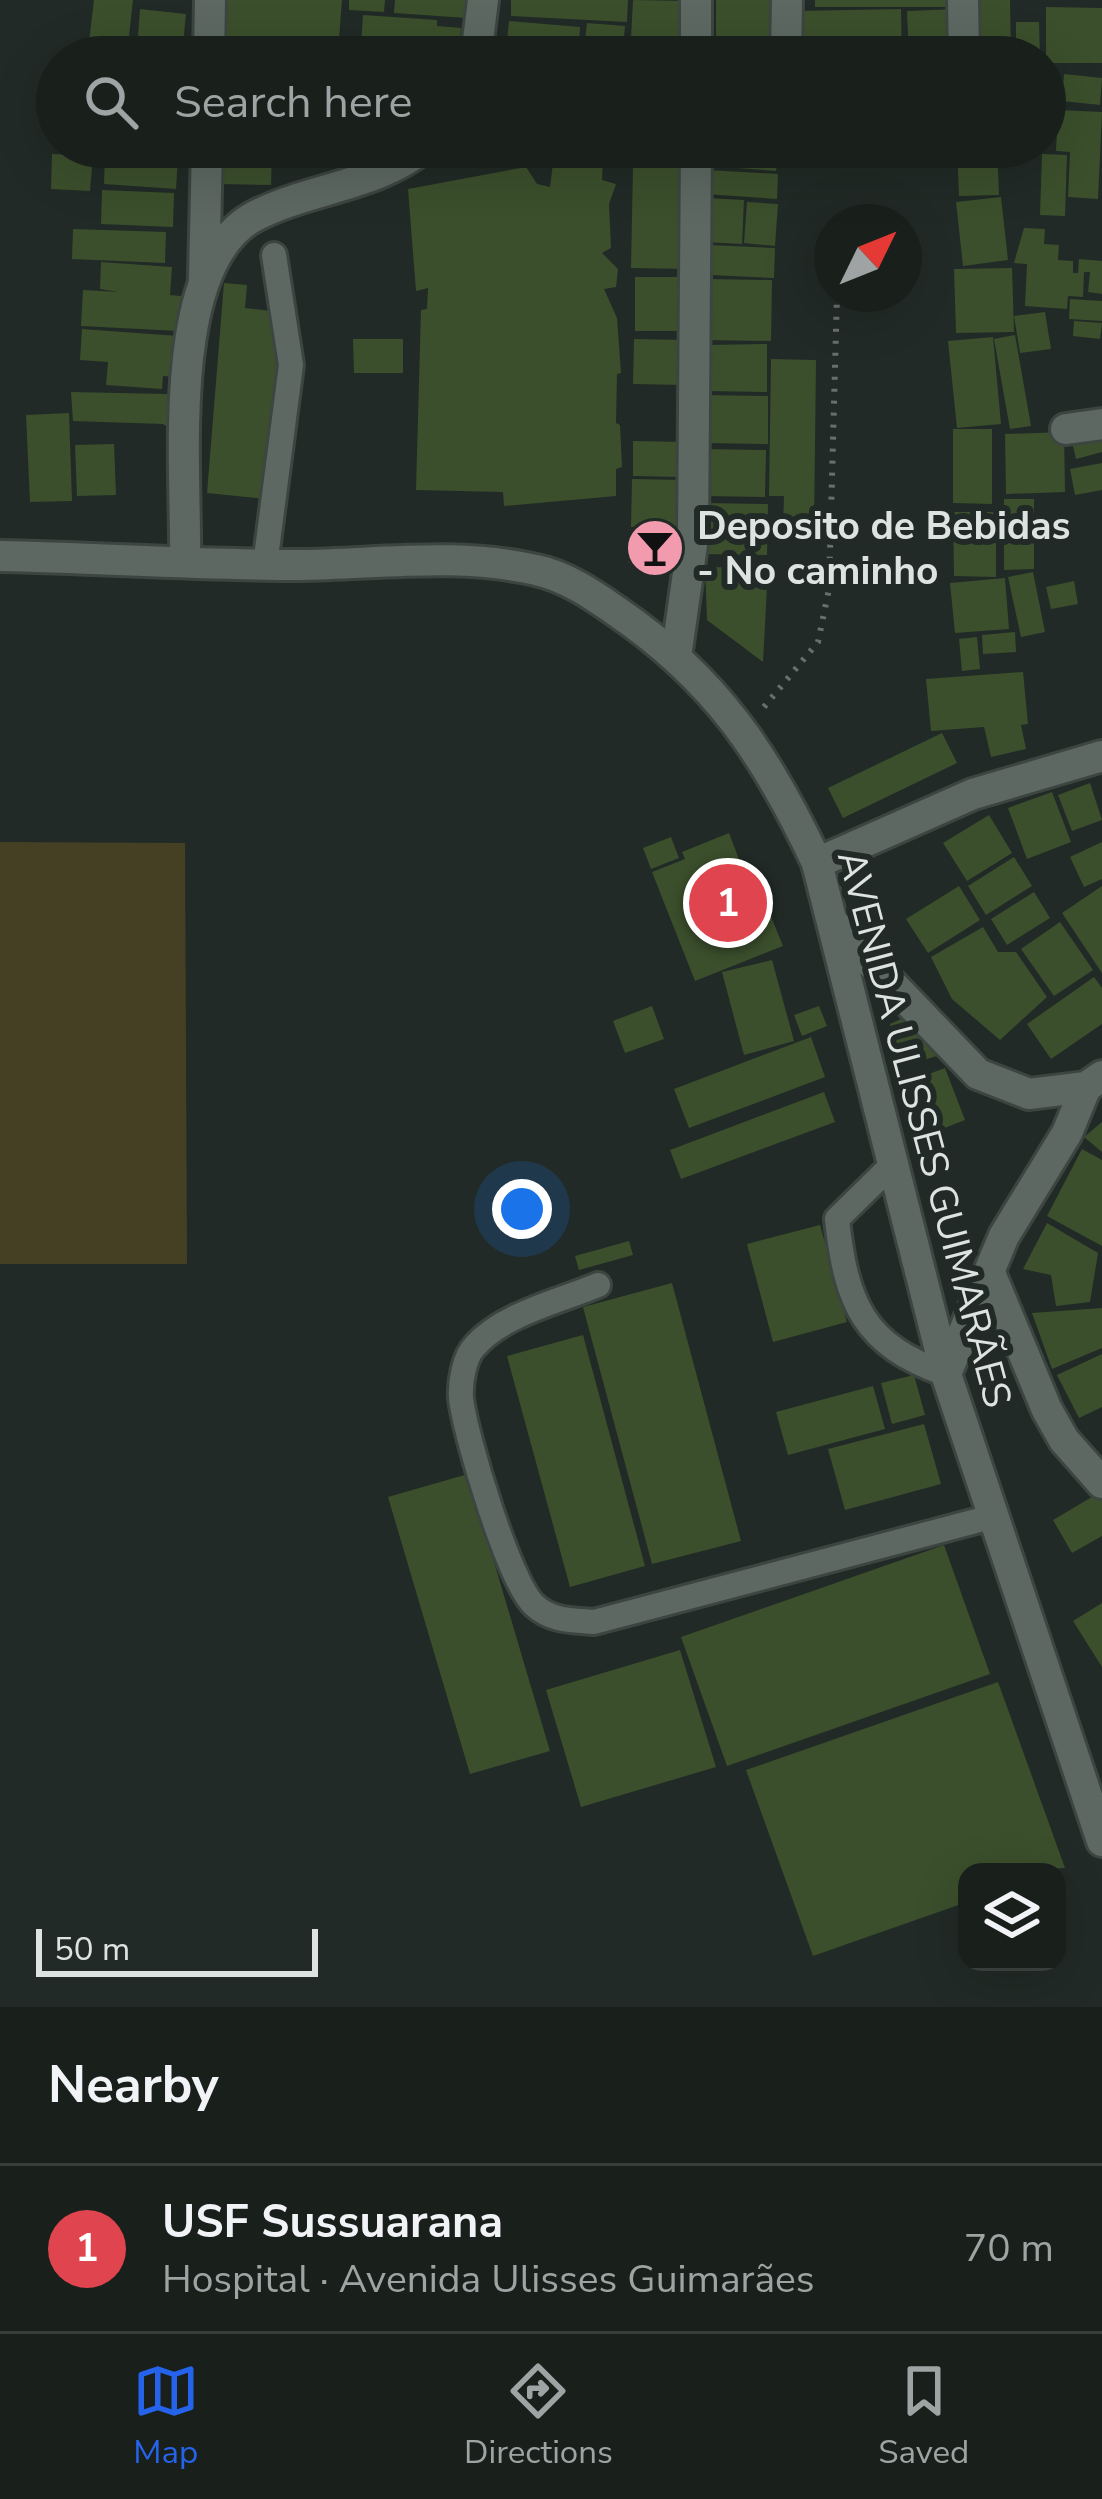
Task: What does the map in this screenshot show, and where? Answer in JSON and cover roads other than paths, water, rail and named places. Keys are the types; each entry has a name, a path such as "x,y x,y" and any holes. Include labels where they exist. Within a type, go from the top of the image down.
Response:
{"street":[{"path":"210,36 211,0"},
{"path":"479,36 483,0"},
{"path":"696,0 696,36"},
{"path":"786,36 787,0"},
{"path":"963,0 964,36"},
{"path":"204,279 207,168"},
{"path":"185,560 191,329 215,252 252,217 387,168"},
{"path":"676,657 693,538 696,168"},
{"path":"1066,429 1102,424"},
{"name":"AVENIDA ULISSES GUIMARÃES","path":"0,556 265,565 441,560 540,570 586,590 676,657 744,728 817,863 946,1374 1102,1841"},
{"path":"817,863 973,794 1102,756"},
{"path":"836,926 978,1074 1029,1094 1094,1082"},
{"path":"946,1374 1018,1208 1094,1082"},
{"path":"990,1273 1047,1410 1064,1440 1102,1484"}],"lane":[{"path":"265,565 291,365 274,255"},
{"path":"892,1165 837,1219 852,1298 884,1345 906,1360 946,1374"},
{"path":"598,1285 514,1320 474,1346 464,1366 461,1397 487,1494 520,1588 553,1618 594,1622 991,1517"}],"place":[{"name":"Deposito de Bebidas - No caminho","path":"655,548"},
{"name":"USF Sussuarana","path":"728,903"}]}
